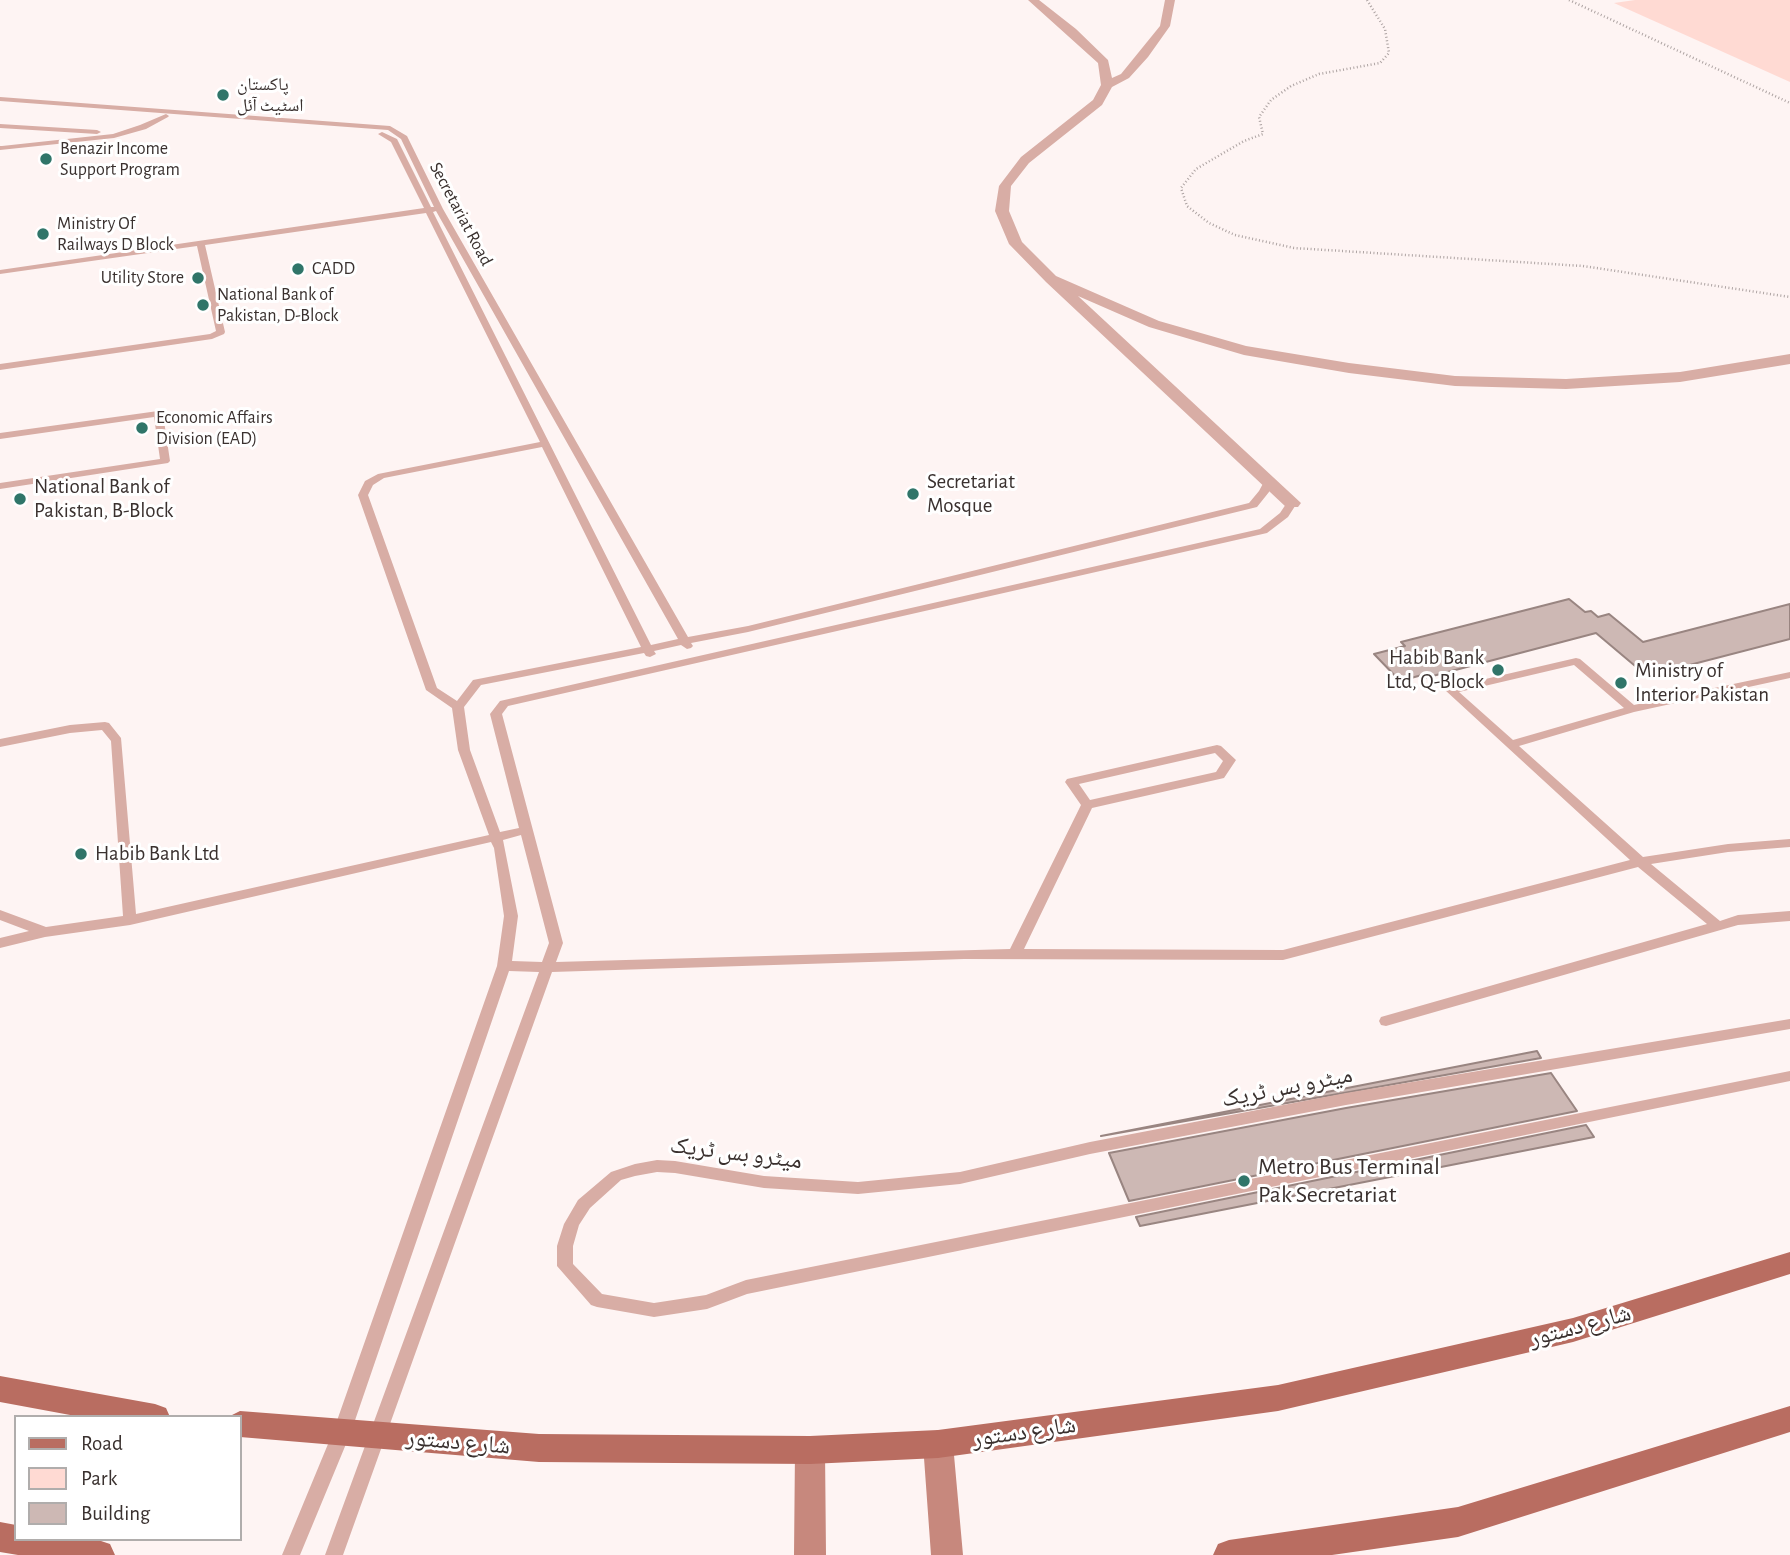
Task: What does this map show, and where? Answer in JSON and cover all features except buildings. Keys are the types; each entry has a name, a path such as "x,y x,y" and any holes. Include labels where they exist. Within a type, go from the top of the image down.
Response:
{"main road":[{"name":"شارع دستور","path":"242,1424 539,1448 810,1450 938,1444 1278,1398 1573,1330 1790,1263"},
{"path":"0,1389 144,1415"},
{"path":"1229,1555 1458,1522 1790,1419"},
{"path":"22,1541 99,1555"}],"street":[{"path":"1033,0 1072,31 1104,62 1107,85 1098,102 1025,160 1005,186 1002,211 1016,244 1292,503"},
{"path":"1107,85 1125,76 1144,55 1165,26 1170,0"},
{"path":"1051,279 1154,324 1244,350 1349,368 1455,381 1566,384 1680,377 1790,359"},
{"path":"938,1444 947,1555"},
{"path":"810,1450 810,1555"}],"lane":[{"name":"Secretariat Road","path":"0,101 356,129 386,135 394,141 656,667"},
{"name":"Secretariat Road","path":"0,101 390,128 404,138 439,209 693,659"},
{"path":"2,148 121,134 166,116"},
{"path":"0,126 121,134"},
{"path":"0,272 439,209"},
{"path":"0,366 212,337 221,332 201,244"},
{"path":"0,436 158,414 165,461 0,486"},
{"path":"458,707 432,691 363,495 369,483 380,476 545,444"},
{"path":"292,1555 342,1432 504,966 511,916 496,838 464,750 458,707 477,682 685,642 1253,505 1264,492 1269,480"},
{"path":"334,1555 556,943 496,713 503,704 656,667 1263,531 1284,515 1292,503"},
{"path":"1632,709 1576,661 1451,690 1640,862 1718,926"},
{"path":"1512,744 1632,709 1790,675"},
{"path":"0,743 70,729 105,726 117,741 130,920"},
{"path":"1216,749 1230,760 1220,775 1087,805 1071,782 1216,749"},
{"path":"1014,954 1087,805"},
{"path":"0,943 45,932 130,920 527,830"},
{"path":"504,966 1014,954 1283,955 1640,862 1728,848 1790,843"},
{"path":"0,915 45,932"},
{"path":"1386,1021 1738,920 1790,916"},
{"name":"میٹرو بس ٹریک","path":"1790,1024 1346,1098 1090,1148 960,1178 858,1188 764,1182 675,1167 635,1170 616,1176 584,1204 572,1224 565,1246 565,1266 597,1300 654,1310 707,1302 746,1287 1790,1076"}],"path":[{"path":"1367,0 1385,29 1389,53 1380,63 1319,74 1291,86 1271,100 1259,117 1263,134 1244,141 1196,169 1181,188 1187,206 1209,223 1235,236 1294,248 1583,266 1790,297"},
{"path":"1569,0 1790,103"}],"green space":[{"path":"1635,0 1790,0 1790,82 1614,3"}],"place":[{"name":"پاکستان اسٹیٹ آئل","path":"223,95"},
{"name":"Benazir Income Support Program","path":"46,159"},
{"name":"Ministry Of Railways D Block","path":"43,234"},
{"name":"CADD","path":"298,269"},
{"name":"Utility Store","path":"198,278"},
{"name":"National Bank of Pakistan, D-Block","path":"203,305"},
{"name":"Economic Affairs Division (EAD)","path":"142,428"},
{"name":"Secretariat Mosque","path":"913,494"},
{"name":"National Bank of Pakistan, B-Block","path":"20,499"},
{"name":"Habib Bank Ltd, Q-Block","path":"1498,670"},
{"name":"Ministry of Interior Pakistan","path":"1621,683"},
{"name":"Habib Bank Ltd","path":"81,854"},
{"name":"Metro Bus Terminal Pak Secretariat","path":"1244,1181"}]}
